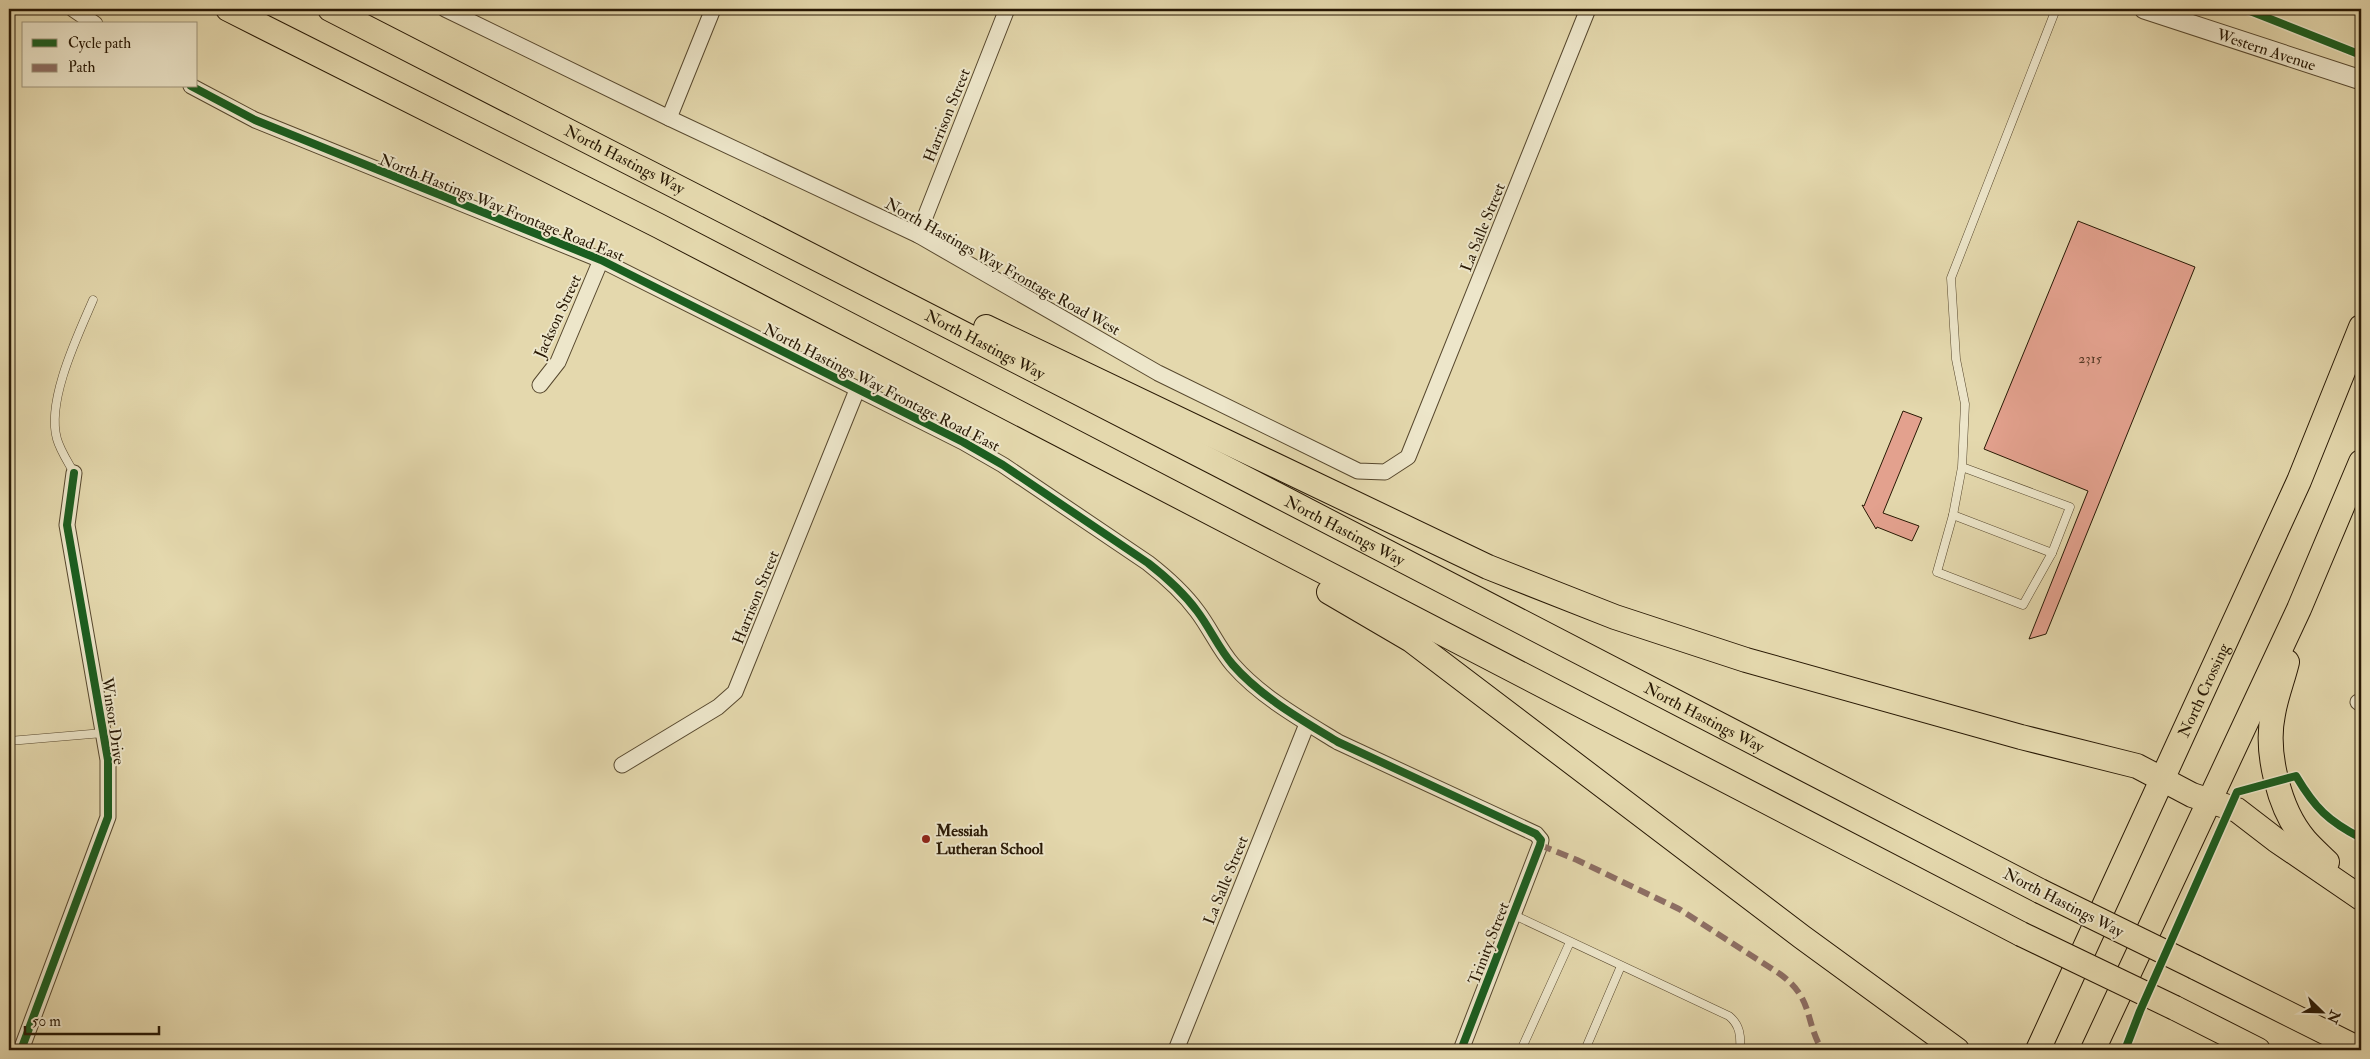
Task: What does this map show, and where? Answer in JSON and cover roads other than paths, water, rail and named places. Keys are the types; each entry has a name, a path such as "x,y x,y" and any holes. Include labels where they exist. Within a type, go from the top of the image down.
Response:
{"main road":[{"path":"228,9 650,222 2021,934 2258,1050"},
{"name":"North Hastings Way","path":"330,9 679,185 1377,545 1547,636 2040,891 2361,1050"},
{"path":"679,185 967,318 1488,567 1615,616 1746,660 2021,737 2125,762 2210,801 2237,810 2276,840 2361,898"},
{"name":"North Crossing","path":"2038,1050 2300,481 2361,327"},
{"path":"1020,413 1411,640 1802,937 1957,1050"},
{"path":"2093,1050 2299,609 2361,462"},
{"path":"2299,609 2273,714 2270,748 2276,781 2288,812 2304,839 2361,890"},
{"path":"1918,1021 1947,1050"}],"street":[{"path":"73,9 92,22"},
{"name":"North Hastings Way Frontage Road West","path":"445,9 669,118 918,235 1158,373 1358,471 1385,472 1408,458"},
{"path":"669,118 713,9"},
{"name":"Harrison Street","path":"918,235 1008,9"},
{"name":"La Salle Street","path":"1408,458 1588,9"},
{"name":"Western Avenue","path":"2144,9 2361,80"},
{"name":"North Hastings Way Frontage Road East","path":"195,88 255,120 601,260 954,437 1003,465 1148,563 1170,580 1196,610 1232,664 1251,684 1307,724 1338,742 1536,834 1541,840 1540,845"},
{"name":"Jackson Street","path":"540,385 558,362 601,260"},
{"name":"Harrison Street","path":"622,765 718,707 735,692 858,390"},
{"name":"Winsor Drive","path":"21,1050 108,817 108,760 68,525 74,473"},
{"name":"La Salle Street","path":"1176,1050 1307,724"},
{"name":"Trinity Street","path":"1462,1050 1540,845"}],"lane":[{"path":"1962,467 2070,507 2052,553 2023,605 1937,572 1953,515 1962,467 1965,404 1956,359 1952,278 2056,9"},
{"path":"74,473 57,438 55,411 70,355 93,300"},
{"path":"1953,515 2052,553"},
{"path":"9,741 103,733"},
{"path":"1514,915 1729,1016 1736,1022 1741,1036 1740,1050"},
{"path":"1521,1050 1570,942"},
{"path":"1585,1050 1621,966"}],"place":[{"name":"Messiah Lutheran School","path":"926,839"}]}
